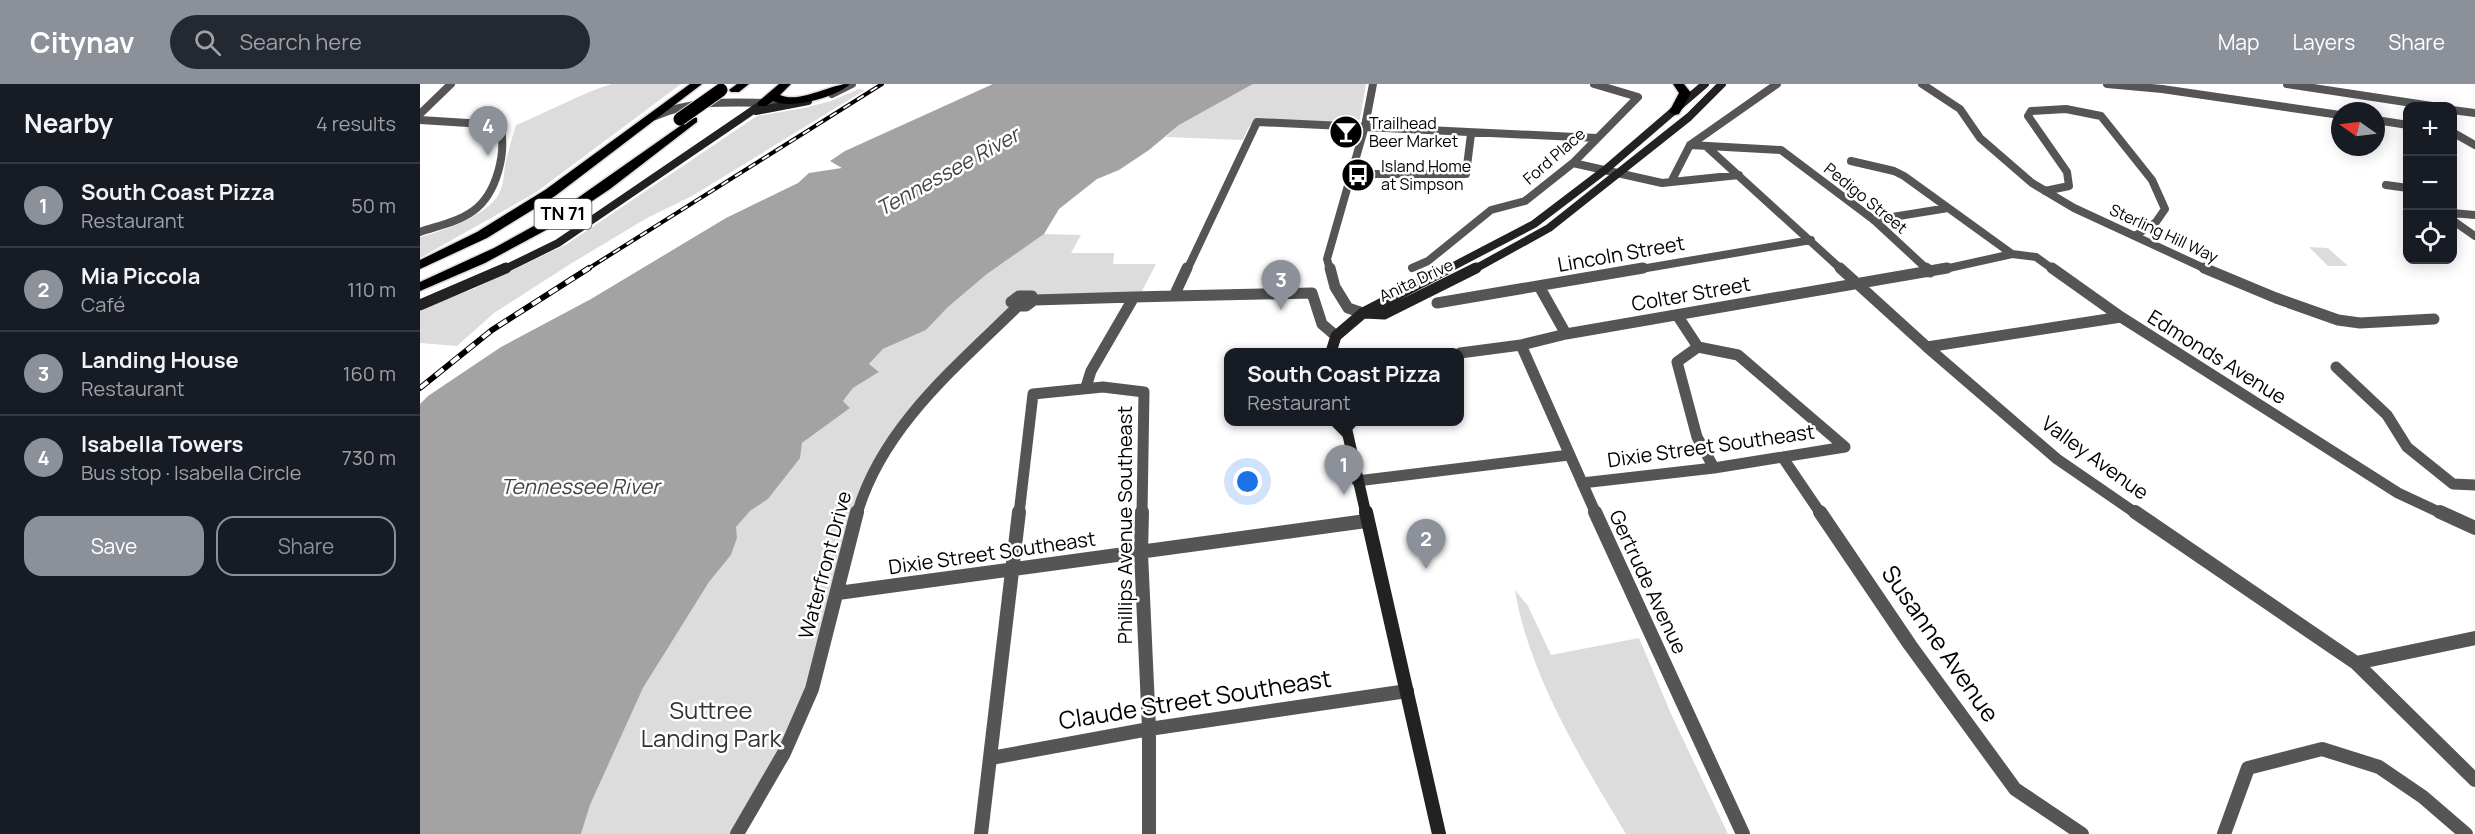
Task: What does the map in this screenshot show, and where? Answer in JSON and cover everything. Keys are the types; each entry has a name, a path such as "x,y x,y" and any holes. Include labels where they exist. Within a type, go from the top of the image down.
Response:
{"highway":[{"path":"420,264 482,235 550,193 697,84"},
{"path":"762,104 786,84"},
{"path":"773,95 779,100 802,99 824,94 845,84"},
{"path":"1675,112 1685,93 1678,84"},
{"name":"TN 71","path":"420,287 466,268 535,232 576,207 733,87"},
{"path":"684,92 683,102 689,104"},
{"path":"420,298 498,265 541,241 591,207 684,123"},
{"name":"TN 71","path":"420,277 483,250 543,216 684,123"},
{"path":"420,277 476,249 522,221 594,160"}],"main road":[{"name":"Anita Drive","path":"1363,313 1534,224 1605,170 1705,84"},
{"name":"Anita Drive","path":"1363,313 1384,314 1549,228 1689,117 1722,84"},
{"path":"749,114 808,101"},
{"path":"420,305 473,284 558,243 762,104"},
{"path":"1332,348 1336,336 1363,313"},
{"path":"1345,426 1439,834"}],"street":[{"path":"420,114 451,84"},
{"path":"649,120 667,110 689,104 762,104 808,101 852,84"},
{"path":"1363,313 1348,308 1335,287 1327,259 1365,126 1373,84"},
{"name":"Ford Place","path":"1412,268 1428,261 1491,210 1526,201 1573,163 1638,97 1594,84"},
{"path":"1671,182 1690,145 1777,84"},
{"name":"Sterling Hill Way","path":"1922,84 1960,109 1980,138 2018,173 2074,208 2135,237 2276,298 2338,320 2360,324 2434,319"},
{"path":"2287,84 2406,102"},
{"path":"2108,85 2162,89 2331,114"},
{"path":"2045,191 2069,186 2070,182 2067,172 2028,116 2031,111 2045,109 2089,112 2100,116 2152,180 2165,209 2156,222 2135,237"},
{"path":"2457,111 2475,113"},
{"path":"420,120 500,125 504,133 504,144 495,180 476,210 448,224 420,232"},
{"path":"2385,121 2403,124"},
{"path":"1174,296 1257,122 1365,126 1471,134 1597,138"},
{"path":"2457,132 2475,134"},
{"path":"1351,174 1466,174 1471,134"},
{"path":"2457,135 2475,145"},
{"path":"1690,145 1707,147"},
{"name":"Pedigo Street","path":"1707,147 1781,150 1874,220 1930,272"},
{"name":"Valley Avenue","path":"1707,147 1927,347 2057,459 2356,663 2475,780"},
{"name":"Edmonds Avenue","path":"1851,161 1894,171 2012,254 2036,257 2121,317 2398,493 2475,528"},
{"path":"1573,163 1653,182 1739,175"},
{"path":"2386,186 2403,188"},
{"path":"1874,220 1948,208"},
{"path":"2457,213 2475,215"},
{"path":"2457,223 2475,236"},
{"name":"Lincoln Street","path":"1437,303 1811,240"},
{"name":"Colter Street","path":"1464,352 1521,345 1566,334 1930,272 2012,254"},
{"path":"1539,286 1566,334"},
{"path":"981,834 1033,394 1086,387 1092,371 1134,297 1312,293 1322,324 1336,336"},
{"name":"Waterfront Drive","path":"737,834 800,718 819,667 859,505 883,454 921,404 1018,306 1026,306 1034,300 1134,297"},
{"path":"1677,315 1698,347 1677,362 1697,437 1714,468"},
{"path":"1927,347 2121,317"},
{"name":"Gertrude Avenue","path":"1521,345 1743,834"},
{"name":"Dixie Street Southeast","path":"1582,483 1714,468 1845,447 1738,355 1698,347"},
{"path":"2336,367 2387,415 2407,447 2453,484 2475,485"},
{"name":"Phillips Avenue Southeast","path":"1086,387 1125,388 1144,392 1141,553 1149,729 1149,834"},
{"path":"1357,481 1569,455"},
{"name":"Susanne Avenue","path":"1783,458 1910,645 2015,789 2082,834"},
{"name":"Dixie Street Southeast","path":"838,593 1366,521"},
{"path":"2356,663 2475,638"},
{"name":"Claude Street Southeast","path":"991,759 1149,729 1407,691"},
{"path":"2224,834 2248,768 2322,749 2379,767 2423,797 2466,834"}],"green space":[{"path":"612,84 681,84 535,193 420,258 420,237 478,214 496,198 502,186 516,125"},
{"path":"1253,84 1366,84 1359,124 1255,121 1248,128 1243,140 1166,137 1179,125"},
{"path":"859,89 865,90 692,196 647,218 572,263 494,313 457,346 420,343 420,309 473,289 567,244 757,116 831,101"},
{"name":"Suttree Landing Park","path":"1044,234 1081,235 1071,253 1114,253 1113,264 1156,264 1142,291 1134,297 1026,306 935,390 874,471 819,667 737,834 581,834 590,805 643,688 709,582 731,555 737,538 735,527 750,511 768,499 799,458 802,443 850,408 843,401 853,388 879,372 869,364 883,349 926,330 948,307 987,274"},
{"path":"2309,247 2328,248 2348,266 2328,266"},
{"path":"1515,590 1528,606 1551,655 1639,638 1672,716 1728,834 1626,834 1592,778 1544,685 1522,621"}],"water":[{"name":"Tennessee River","path":"993,84 1253,84 1179,125 1149,150 1119,170 1097,179 1059,209 1044,234 987,274 948,307 926,330 883,349 869,364 879,372 853,388 843,401 850,408 802,443 800,458 768,499 750,511 736,527 737,538 731,555 709,582 643,688 590,805 581,834 420,834 420,404 428,396 501,347 591,299 726,218 798,183 809,173 842,168 830,161 845,151"}],"railway":[{"path":"586,270 882,84"},
{"path":"420,388 492,330 589,268"}],"place":[{"name":"Trailhead Beer Market","path":"1346,132"},
{"name":"Isabella Towers","path":"488,156"},
{"name":"Island Home at Simpson","path":"1358,175"},
{"name":"Landing House","path":"1281,310"},
{"name":"South Coast Pizza","path":"1344,495"},
{"name":"Mia Piccola","path":"1426,569"}]}
